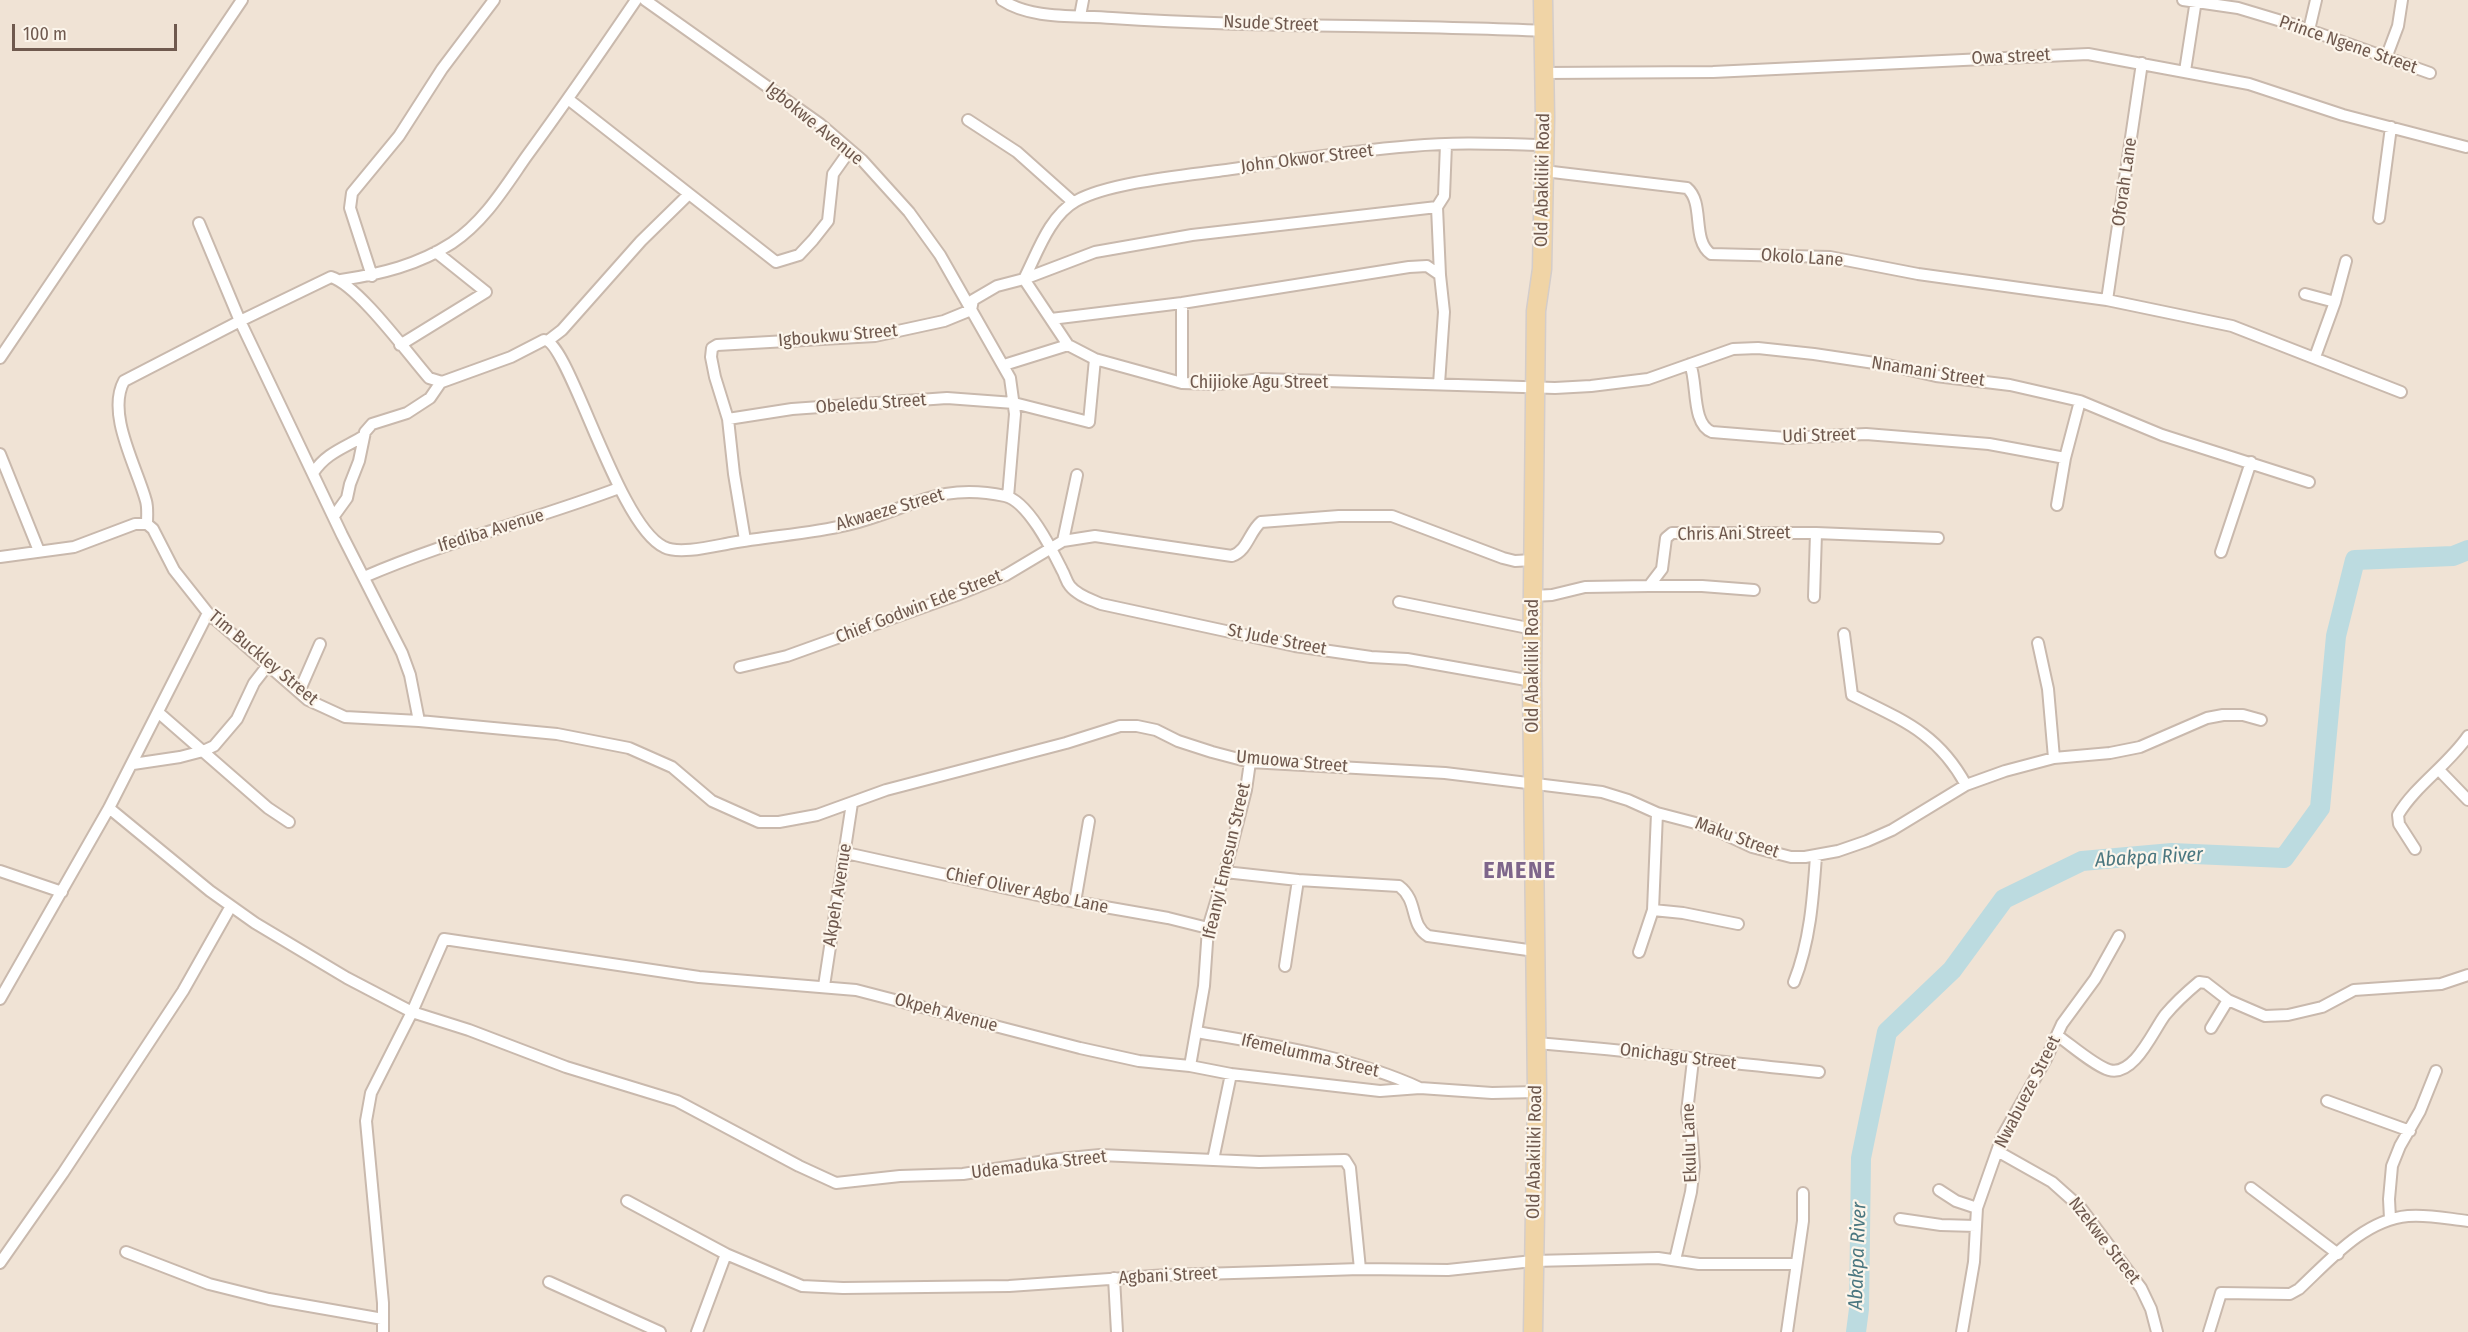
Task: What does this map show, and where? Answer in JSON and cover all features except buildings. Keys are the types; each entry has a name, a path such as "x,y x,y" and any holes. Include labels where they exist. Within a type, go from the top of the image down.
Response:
{"main road":[{"name":"Old Abakiliki Road","path":"1533,1332 1537,1092 1532,681 1536,311 1542,269 1544,171 1543,0"}],"street":[{"path":"0,358 242,0"},
{"path":"372,276 350,208 352,193 399,136 442,69 494,0"},
{"path":"0,557 74,547 135,524 147,524 147,503 122,429 118,405 119,391 124,381 324,280 372,276 419,262 454,242 476,224 568,99 636,0"},
{"name":"Igbokwe Avenue","path":"645,0 783,97 850,150 909,212 940,255 1010,378 1014,403 1008,497"},
{"name":"Nsude Street","path":"1002,0 1012,7 1034,12 1080,16 1337,27 1544,31"},
{"path":"1080,16 1083,0"},
{"name":"Prince Ngene Street","path":"2183,0 2238,8 2309,30 2430,73"},
{"path":"2309,30 2316,0"},
{"path":"2386,58 2398,26 2402,0"},
{"path":"2185,71 2196,2"},
{"name":"Owa street","path":"1544,73 1713,72 2068,54 2106,56 2249,84 2343,115 2466,147"},
{"name":"Oforah Lane","path":"2107,300 2142,63"},
{"path":"568,99 688,195 776,261 799,255 828,221 833,174 850,150"},
{"path":"968,120 1017,152 1074,202"},
{"path":"2379,218 2391,127"},
{"path":"1439,384 1444,312 1437,207 1444,196 1446,144"},
{"name":"John Okwor Street","path":"1024,279 1053,223 1074,202 1134,183 1401,147 1446,144 1544,145"},
{"name":"Okolo Lane","path":"1544,171 1687,188 1691,191 1695,204 1704,247 1711,254 1830,257 1918,274 2107,300"},
{"path":"333,516 347,498 364,436 372,424 407,413 430,398 441,382 490,365 544,340 549,340 562,330 641,241 688,195"},
{"path":"1024,279 1095,252 1192,235 1437,207"},
{"path":"199,223 240,321 333,516 402,653 410,675 419,721"},
{"path":"400,345 486,292 436,252"},
{"path":"2315,357 2335,302 2346,261"},
{"path":"1051,319 1182,303 1409,267 1427,266 1440,275"},
{"name":"Igboukwu Street","path":"728,419 711,357 712,348 717,345 875,336 944,321 971,310 973,300 997,286 1024,279"},
{"name":"Chijioke Agu Street","path":"1024,279 1068,345 1095,359 1182,383 1217,384 1262,379 1536,386"},
{"path":"341,280 356,293 429,378 441,382"},
{"path":"2305,294 2335,302"},
{"path":"2107,300 2232,326 2401,392"},
{"path":"1182,303 1182,383"},
{"path":"549,340 570,372 584,411 619,488"},
{"path":"1004,365 1068,345"},
{"name":"Nnamani Street","path":"1536,386 1574,387 1629,382 1658,377 1721,352 1758,348 1888,365 1936,376 2010,385 2080,401 2162,435 2251,462 2309,483"},
{"name":"Obeledu Street","path":"728,419 792,409 947,398 1014,403 1089,422 1095,359"},
{"name":"Udi Street","path":"1690,364 1696,385 1698,418 1703,426 1712,432 1786,438 1866,434 2001,446 2065,458"},
{"path":"2057,505 2065,458 2080,401"},
{"path":"728,419 745,540"},
{"path":"313,473 333,452 364,436"},
{"path":"0,454 39,551"},
{"path":"2220,552 2251,462"},
{"path":"1062,541 1077,475"},
{"name":"Akwaeze Street","path":"619,488 650,539 671,550 706,548 849,525 943,493 986,493 1008,497"},
{"name":"Ifediba Avenue","path":"364,577 430,550 619,488"},
{"path":"1008,497 1027,512 1050,548"},
{"name":"Chief Godwin Ede Street","path":"740,667 787,656 968,591 1006,574 1062,541 1095,536 1232,556 1241,552 1256,526 1261,522 1369,515 1392,516 1503,558 1533,561"},
{"name":"Tim Buckley Street","path":"147,524 153,529 183,583 208,613 299,692 318,705 345,717 419,721 557,734 629,748 672,767 712,801 759,822 779,822 809,816 852,803"},
{"name":"Chris Ani Street","path":"1649,586 1662,569 1666,538 1672,533 1816,533 1938,537"},
{"path":"1814,597 1816,533"},
{"name":"St Jude Street","path":"1050,548 1069,585 1077,593 1101,604 1196,622 1249,637 1295,646 1371,657 1407,659 1532,681"},
{"path":"1533,596 1552,595 1586,587 1702,586 1754,590"},
{"path":"1399,602 1533,629"},
{"path":"0,999 133,764 208,613"},
{"path":"1844,634 1852,695 1916,726 1947,757 1966,786"},
{"path":"2038,643 2047,682 2054,758"},
{"path":"299,692 320,644"},
{"path":"133,764 203,751 214,746 237,719 254,683 268,665"},
{"path":"159,713 268,808 289,822"},
{"name":"Maku Street","path":"1532,786 1602,792 1628,800 1657,813 1707,826 1752,847 1791,857 1816,856 1867,841 1892,830 1966,786 2005,771 2054,758 2110,753 2140,747 2208,718 2223,715 2243,715 2261,720"},
{"name":"Umuowa Street","path":"852,803 886,789 1066,743 1120,726 1137,726 1156,730 1178,741 1250,762 1445,773 1532,786"},
{"path":"2415,849 2399,824 2398,815 2407,801 2439,770 2468,736"},
{"name":"Ifeanyi Emesun Street","path":"1190,1066 1197,1032 1208,928 1246,790 1250,762"},
{"path":"2439,770 2468,800"},
{"name":"Akpeh Avenue","path":"824,986 852,803"},
{"name":"Udemaduka Street","path":"109,808 169,858 255,923 347,978 412,1012 470,1030 566,1067 677,1101 799,1166 836,1183 900,1176 963,1174 1058,1159 1100,1155 1213,1160 1345,1160 1350,1168 1360,1269"},
{"path":"1639,952 1653,910 1657,813"},
{"path":"1075,902 1089,821"},
{"name":"Chief Oliver Agbo Lane","path":"846,853 1208,928"},
{"path":"1794,982 1809,924 1816,856"},
{"path":"0,871 62,892"},
{"path":"1225,872 1298,880 1399,886 1410,896 1418,927 1428,936 1535,951"},
{"path":"1285,966 1298,880"},
{"path":"0,1263 63,1173 183,991 231,906"},
{"path":"1653,910 1683,913 1738,924"},
{"name":"Nwabueze Street","path":"1962,1332 1974,1262 1977,1208 1997,1151 2009,1122 2058,1036 2062,1024 2095,979 2119,936"},
{"name":"Okpeh Avenue","path":"412,1012 444,939 699,977 824,986 889,998 1080,1048 1139,1061 1190,1066"},
{"path":"2058,1036 2104,1067 2117,1071 2130,1066 2165,1016 2199,982 2206,983 2228,1000 2265,1016 2288,1015 2322,1007 2354,990 2441,984 2468,975"},
{"path":"2211,1029 2228,1000"},
{"path":"383,1332 366,1120 371,1093 412,1012"},
{"name":"Ifemelumma Street","path":"1197,1032 1317,1054 1386,1073 1420,1088"},
{"name":"Onichagu Street","path":"1536,1043 1654,1053 1693,1060 1819,1072"},
{"name":"Ekulu Lane","path":"1675,1260 1691,1192 1694,1167 1687,1113 1693,1060"},
{"path":"1190,1066 1230,1074 1380,1090 1420,1088 1492,1093 1537,1092"},
{"path":"2390,1219 2392,1166 2436,1071"},
{"path":"1213,1160 1230,1074"},
{"path":"2327,1101 2410,1131"},
{"name":"Nzekwe Street","path":"1997,1151 2052,1182 2080,1207 2141,1288 2151,1309 2157,1332"},
{"path":"2252,1188 2338,1254"},
{"path":"1939,1190 1956,1201 1977,1208"},
{"path":"1787,1332 1803,1221 1803,1193"},
{"path":"627,1201 726,1254 697,1332"},
{"path":"2210,1332 2221,1293 2290,1294 2299,1289 2367,1230 2390,1219 2411,1215 2468,1221"},
{"path":"1900,1220 1976,1226"},
{"path":"126,1252 209,1284 269,1299 383,1319"},
{"name":"Agbani Street","path":"726,1254 802,1286 1009,1286 1114,1278 1360,1269 1448,1270 1533,1261"},
{"path":"1533,1261 1658,1258 1699,1264 1796,1264"},
{"path":"1114,1278 1117,1332"},
{"path":"549,1282 660,1332"}],"shaded area":[{"path":"0,0 2468,0 2468,1332 0,1332"}],"waterway":[{"name":"Abakpa River","path":"1856,1332 1859,1309 1861,1158 1887,1032 1952,970 2004,899 2082,861 2172,853 2284,858 2320,808 2336,636 2355,560 2453,556 2468,550"}],"district":[{"name":"EMENE","path":"1520,871"}]}
